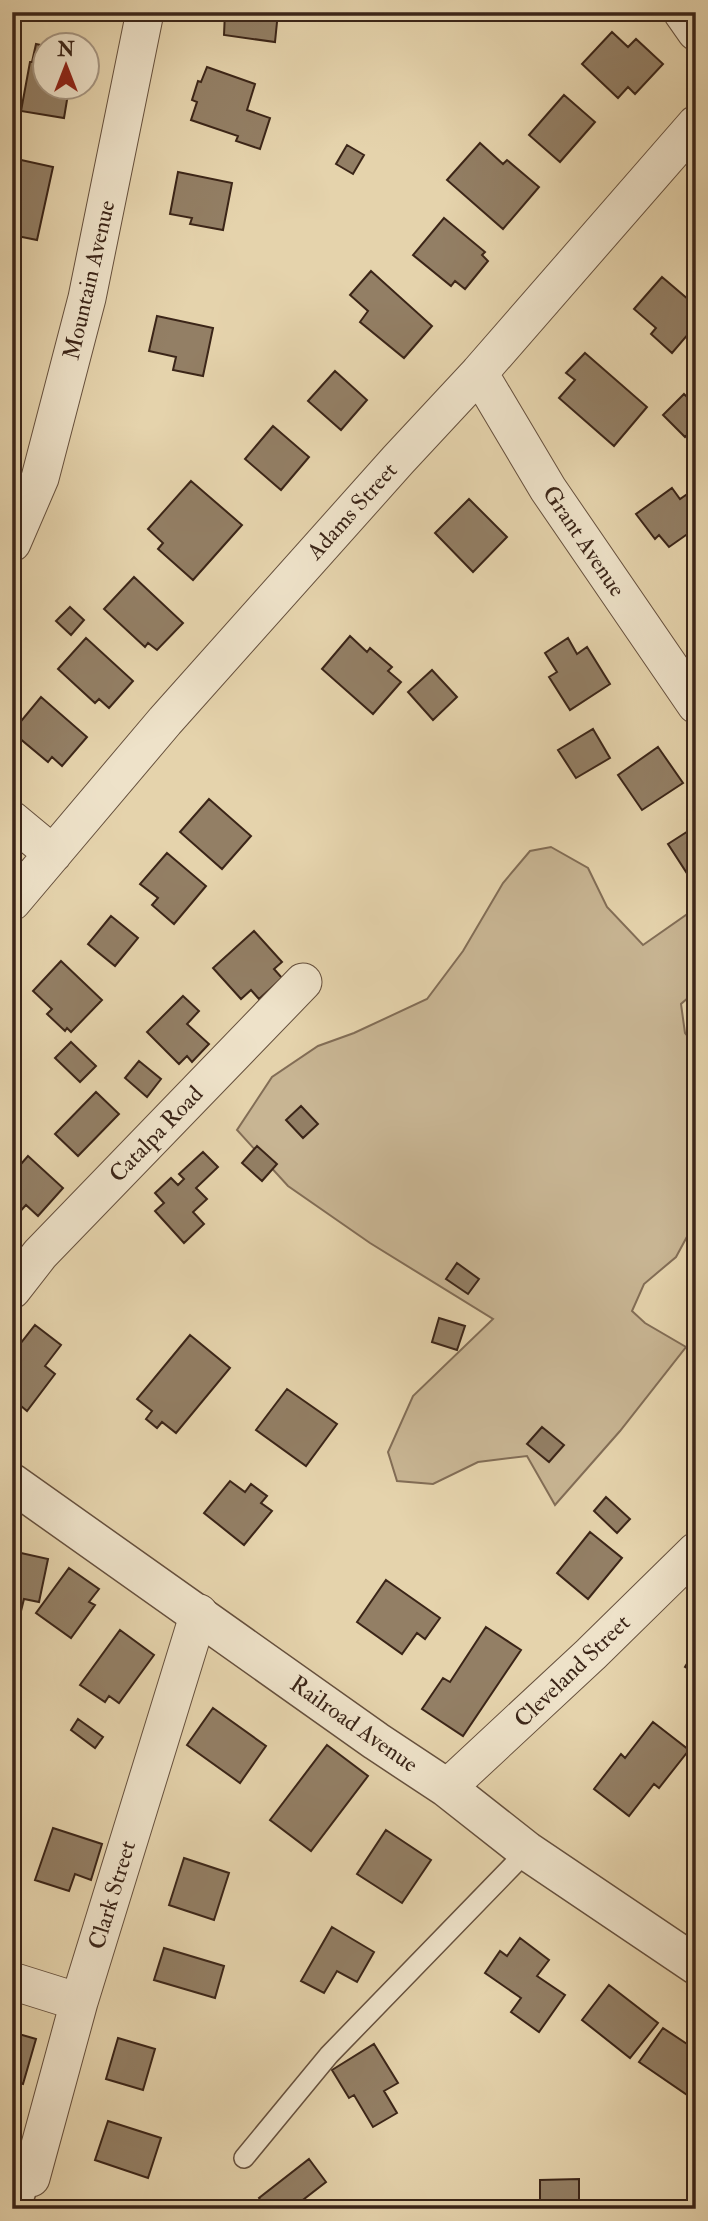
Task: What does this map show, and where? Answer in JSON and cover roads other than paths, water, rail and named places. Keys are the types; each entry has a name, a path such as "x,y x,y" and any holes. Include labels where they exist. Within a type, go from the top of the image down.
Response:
{"street":[{"name":"Mountain Avenue","path":"12,543 40,478 87,298 145,12"},
{"path":"682,12 696,32"},
{"name":"Adams Street","path":"12,902 165,721 479,373 696,124"},
{"name":"Grant Avenue","path":"479,373 548,489 696,705"},
{"path":"12,820 53,854"},
{"name":"Catalpa Road","path":"12,1290 40,1254 303,982"},
{"name":"Railroad Avenue","path":"12,1483 376,1741 447,1788 527,1851 696,1965"},
{"name":"Cleveland Street","path":"447,1788 591,1654 696,1551"},
{"name":"Clark Street","path":"25,2194 79,2002 199,1613"},
{"path":"12,1981 79,2002"}],"lane":[{"path":"244,2158 329,2056 527,1851"}]}
